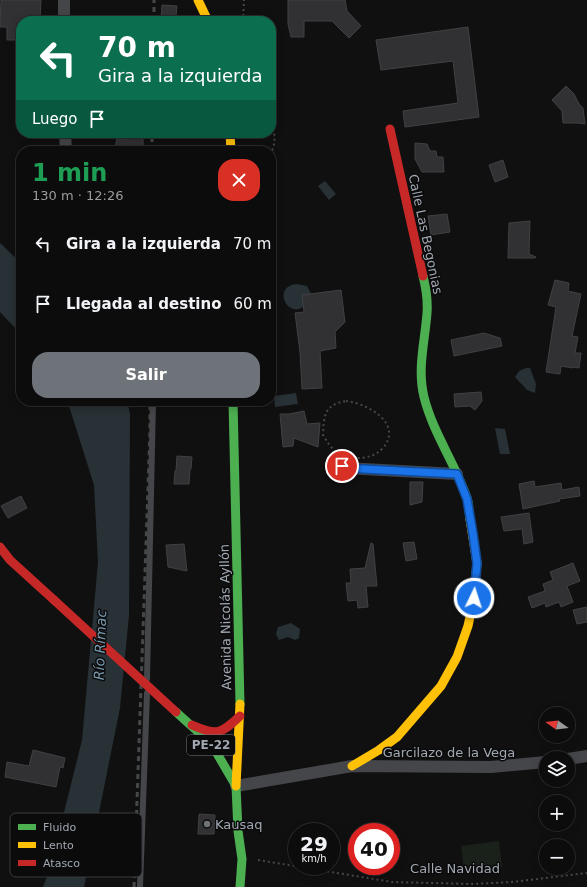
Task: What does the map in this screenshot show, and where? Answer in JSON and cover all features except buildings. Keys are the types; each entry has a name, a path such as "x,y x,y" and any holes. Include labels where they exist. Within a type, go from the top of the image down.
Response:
{"main road":[{"path":"198,0 206,16"},
{"name":"Calle Las Begonias","path":"352,766 397,737 441,686 457,657 466,632 474,598 477,563 467,499 434,426 424,396 421,366 427,311 426,289 390,129"},
{"name":"Avenida Nicolás Ayllón","path":"233,406 240,716 236,786 238,832 242,859 240,887"},
{"name":"PE-22","path":"0,547 10,560 176,712 201,733 215,750 236,786"},
{"path":"191,724 207,732 215,733 225,731 240,716"},
{"name":"Avenida Nicolás Ayllón","path":"229,854 238,832"}],"street":[{"path":"64,0 64,16"},
{"path":"342,457 342,466 345,468 457,474"},
{"path":"575,758 587,756"},
{"name":"Garcilazo de la Vega","path":"236,786 352,766 490,767 539,763"},
{"path":"229,854 242,859"}],"lane":[{"path":"142,831 153,406"},
{"path":"140,877 140,887"}],"path":[{"path":"243,16 244,0"},
{"path":"346,401 354,402 373,410 381,416 390,432 386,444 372,457 342,457 334,451 323,435 326,412 335,403 346,401"},
{"name":"Calle Navidad","path":"242,859 392,882 472,884 512,882 587,873"}],"shaded area":[{"path":"499,841 502,867 464,871 461,846"}],"water":[{"path":"325,181 336,194 329,200 318,186"},
{"path":"0,243 16,258 16,329 0,312"},
{"path":"297,284 307,286 312,296 305,305 298,309 292,309 285,301 285,290 289,286"},
{"path":"530,368 536,384 535,393 527,390 515,377 519,371"},
{"path":"296,393 298,404 275,407 276,396"},
{"name":"Río Rímac","path":"68,406 128,406 130,414 129,615 120,708 99,813 64,813 82,740 98,562 94,485"},
{"path":"495,428 505,429 510,454 500,454"},
{"path":"291,623 300,629 299,638 295,640 288,637 279,640 276,634 278,627"},
{"path":"47,877 86,877 84,887 43,887"}],"railway":[{"path":"154,0 154,16"},
{"path":"152,138 152,146"},
{"path":"137,813 150,406"},
{"path":"134,877 134,887"}],"traffic: fast":[{"path":"423,276 427,303 421,366 424,397 438,436 467,498 470,519"},
{"path":"233,406 240,704"},
{"path":"176,712 207,740 215,750 236,786 238,831 242,859 240,887"}],"traffic: slow":[{"path":"198,0 206,16"},
{"path":"230,138 231,146"},
{"path":"352,766 397,737 441,686 457,657 468,626 474,598 477,563 470,519"},
{"path":"236,786 240,704"}],"traffic: jam":[{"path":"390,129 423,276"},
{"path":"0,547 10,560 54,600"},
{"path":"54,600 176,712"},
{"path":"192,725 200,729 213,732 223,730 240,716"}],"place":[{"name":"Kausaq","path":"207,824"}],"route":[{"path":"342,466 343,468 457,474 467,499 477,563 474,598"}]}
